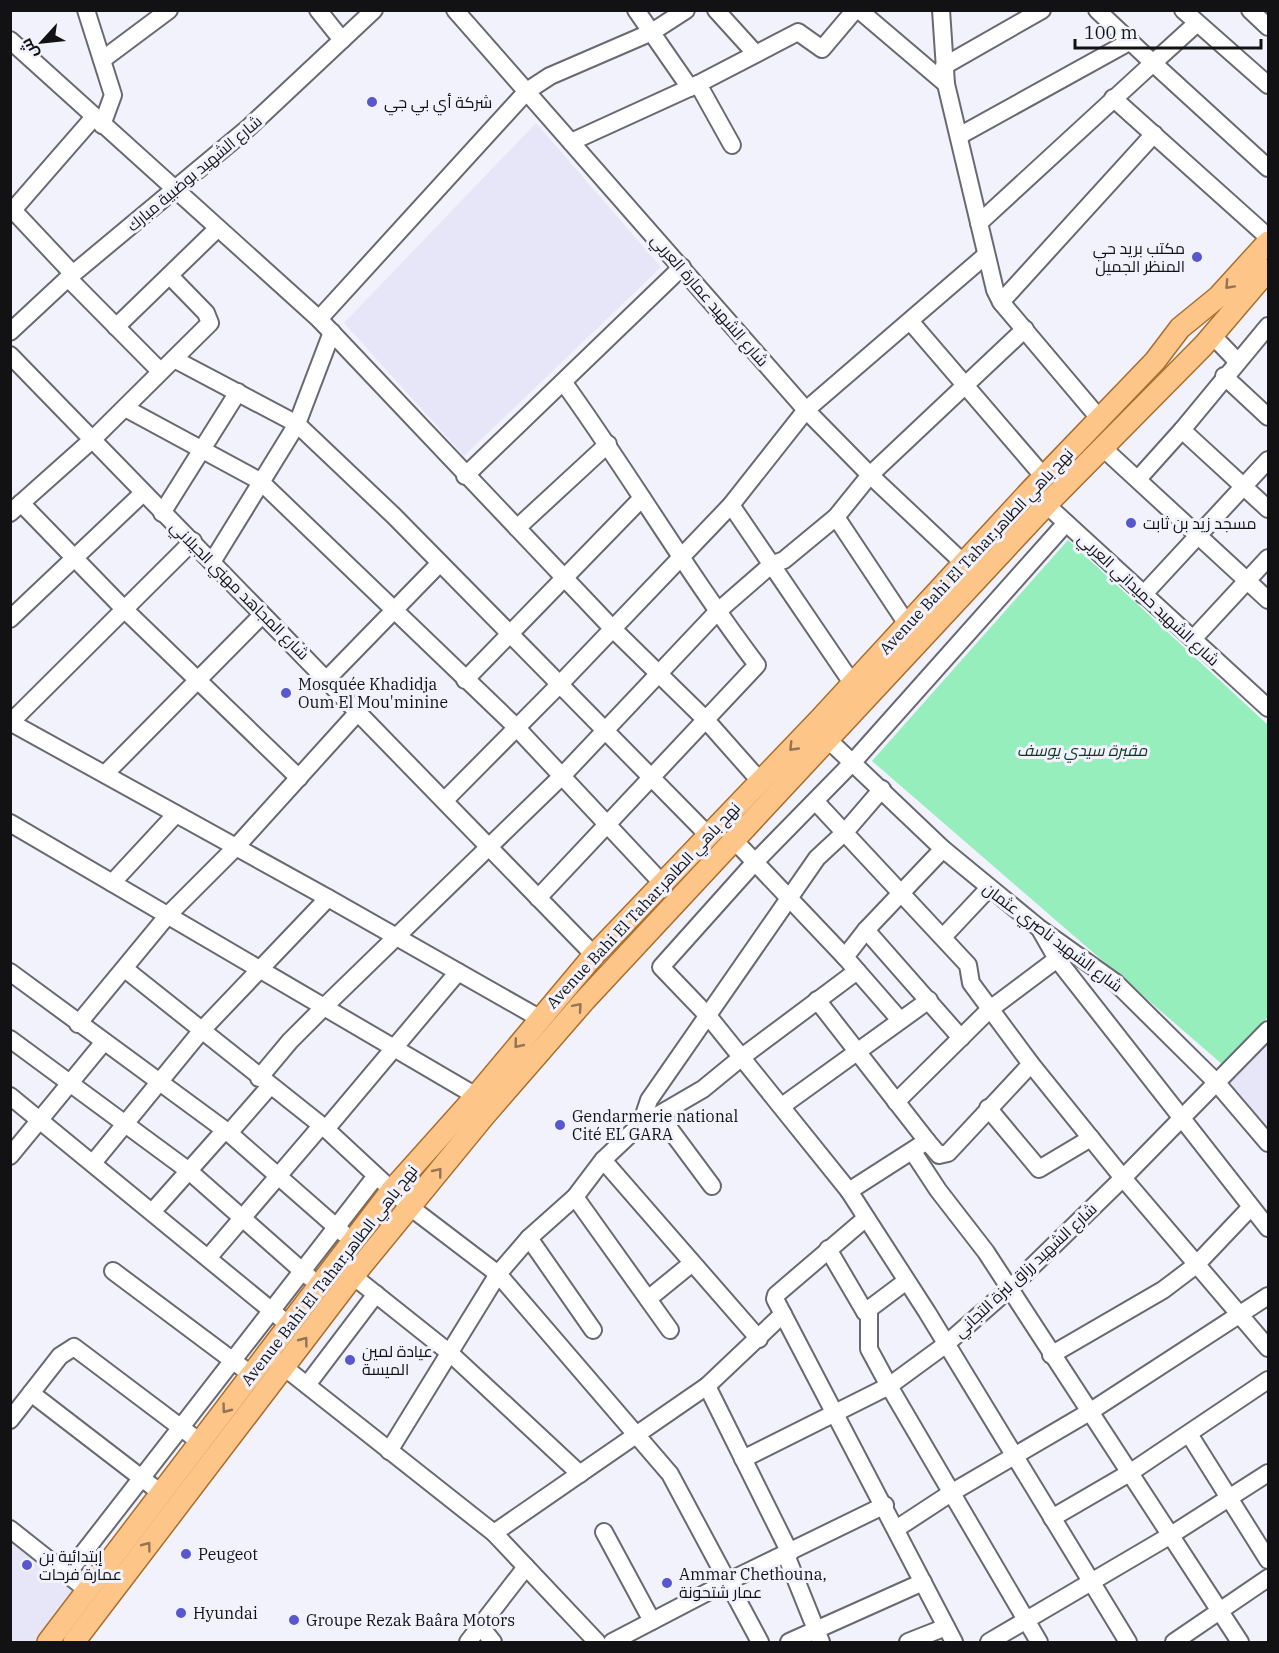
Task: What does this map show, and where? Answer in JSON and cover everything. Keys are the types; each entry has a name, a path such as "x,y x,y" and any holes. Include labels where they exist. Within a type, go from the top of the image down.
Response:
{"main road":[{"name":"Avenue Bahi El Tahar,نهج باهي الطاهر","path":"74,1642 353,1276 577,1009 733,839 829,740 972,571 1037,483 1155,361 1180,328 1218,297 1269,242"},
{"name":"Avenue Bahi El Tahar,نهج باهي الطاهر","path":"48,1642 353,1241 384,1184 476,1096 594,955 907,624 972,571 1046,505 1213,336 1269,270"}],"street":[{"path":"86,10 113,95 98,121 12,209 116,327 160,371"},
{"path":"102,60 169,10"},
{"path":"318,10 342,40"},
{"name":"شارع الشهيد بوضبية مبارك","path":"10,332 70,276 247,129 374,10"},
{"name":"شارع الشهيد عمارة العربي","path":"455,10 806,410 870,475 972,571"},
{"path":"636,10 694,86 732,145"},
{"path":"319,320 527,91 550,76 652,32 686,10"},
{"path":"716,10 755,54"},
{"path":"571,142 694,86 798,32 822,49 857,10 946,84"},
{"path":"941,10 946,84 986,255 1002,302 1099,418"},
{"path":"944,66 1042,10"},
{"path":"1097,10 1129,42 1269,168"},
{"path":"1183,10 1269,85"},
{"path":"1250,10 1269,27"},
{"path":"979,223 1197,23"},
{"path":"10,40 332,332 465,476 612,628 706,720 760,781"},
{"path":"960,136 1129,42"},
{"path":"1113,98 1269,237"},
{"path":"1002,302 1154,134"},
{"path":"116,327 217,229"},
{"path":"445,800 515,726 559,685 731,504 806,410 986,255"},
{"path":"465,476 682,267"},
{"path":"170,276 206,313 210,323 93,440 16,508 75,558 124,609 298,778"},
{"name":"شارع الشهيد حميداني العربي","path":"910,321 965,385 1037,483 1046,505 1269,708"},
{"path":"1138,479 1269,326"},
{"path":"153,1211 227,1131 265,1082 290,1041 563,775 660,675 717,612 771,565 784,560 836,517 870,475 1025,329"},
{"path":"212,562 297,424 332,332"},
{"path":"1213,336 1237,361"},
{"name":"شارع المجاهد مهني الجيلاني","path":"10,355 162,513 193,541 262,615 328,678 594,955"},
{"path":"174,358 297,424 440,563 708,835"},
{"path":"1224,376 1269,417"},
{"path":"538,898 757,664 717,612 608,444 564,383"},
{"path":"162,513 237,392"},
{"path":"125,408 261,481 515,726 662,883"},
{"path":"1182,430 1269,509"},
{"path":"516,528 608,444"},
{"path":"1103,448 1269,600"},
{"path":"1143,595 1269,460"},
{"path":"10,619 143,493"},
{"path":"465,680 511,636 642,498"},
{"path":"731,504 852,683"},
{"path":"836,517 907,624"},
{"path":"1066,523 853,762 755,862 660,967 709,1017 849,1191 905,1282 927,1312 1128,1642"},
{"path":"193,541 11,722 539,1018"},
{"path":"1192,639 1269,558"},
{"path":"328,678 440,563"},
{"path":"105,774 262,615"},
{"path":"78,1024 168,915 236,847 359,711"},
{"name":"شارع الشهيد ناصري عثمان","path":"813,726 943,849 1040,928 1116,983 1216,1082 1269,1143"},
{"path":"389,1451 451,1354 498,1274 529,1238 575,1197 603,1160 641,1124 650,1100 817,858 845,832 882,789"},
{"path":"816,802 968,965 969,978 989,1010 1031,1064 1123,1178 1269,1348"},
{"path":"112,883 176,814"},
{"path":"10,823 476,1096"},
{"path":"733,839 845,957 900,1020"},
{"path":"845,957 866,930 903,894 943,849"},
{"path":"943,937 989,888"},
{"path":"93,1163 202,1030 328,898"},
{"path":"1040,928 1058,959 1182,1115 1251,1208 1269,1228"},
{"path":"866,930 961,1038"},
{"path":"896,1101 989,1010 1058,959"},
{"path":"125,969 323,1128 410,1207 498,1274 638,1434 679,1488 760,1642"},
{"path":"635,1129 703,1089 741,1057 857,971"},
{"path":"10,972 103,1043 227,1131 353,1241"},
{"path":"208,1258 241,1218 394,1049 458,972"},
{"path":"817,1000 935,1153 945,1155 1031,1064"},
{"path":"782,1106 929,1000"},
{"name":"شارع الشهيد رزاق لبزة التجاني","path":"743,1459 889,1386 945,1345 1009,1289 1123,1178 1182,1115 1269,1030"},
{"path":"10,1039 189,1171 319,1285"},
{"path":"10,1155 103,1043"},
{"path":"10,1096 153,1211 289,1325"},
{"path":"988,1108 1039,1169 1091,1138"},
{"path":"660,1116 712,1186"},
{"path":"849,1191 927,1142"},
{"path":"913,1152 1009,1289 1131,1472 1240,1642"},
{"path":"603,1160 759,1339"},
{"path":"67,1574 270,1309 336,1227 384,1184"},
{"path":"575,1197 670,1330"},
{"path":"1052,1354 1144,1303 1196,1265 1251,1208"},
{"path":"866,1218 776,1295 775,1299 837,1413 954,1642"},
{"path":"529,1238 593,1330"},
{"path":"828,1249 865,1312 869,1314 869,1349 1039,1642"},
{"path":"648,1299 692,1263"},
{"path":"113,1271 252,1375"},
{"path":"353,1276 451,1354 580,1474"},
{"path":"865,1312 905,1282"},
{"path":"307,1385 376,1294"},
{"path":"896,1529 951,1493 1016,1457 1090,1411 1269,1296"},
{"path":"494,1533 707,1386 783,1314"},
{"path":"10,1420 60,1356 74,1347 200,1442"},
{"path":"268,1353 494,1533 597,1642"},
{"path":"1052,1518 1131,1472 1269,1380"},
{"path":"707,1386 788,1554 819,1636"},
{"path":"31,1394 161,1493"},
{"path":"1190,1434 1269,1560"},
{"path":"989,1642 1171,1535 1269,1473"},
{"path":"612,1642 729,1581 885,1505"},
{"path":"110,1518 130,1534"},
{"path":"10,1529 87,1590"},
{"path":"604,1532 652,1622"},
{"path":"468,1642 526,1567"},
{"path":"1174,1642 1269,1578"},
{"path":"789,1642 819,1636 923,1582"},
{"path":"481,1627 494,1642"},
{"path":"908,1642 946,1627"}],"shaded area":[{"path":"536,123 661,267 464,456 344,323"},
{"path":"1268,1037 1268,1128 1226,1081"},
{"name":"إبتدائية بن عمارة فرحات","path":"10,1538 75,1591 36,1642 11,1642"}],"green space":[{"name":"مقبرة سيدي يوسف","path":"1068,540 1268,725 1268,1017 1223,1065 872,761"}],"place":[{"name":"شركة أي بي جي","path":"372,102"},
{"name":"مكتب بريد حي المنظر الجميل","path":"1197,257"},
{"name":"مسجد زيد بن ثابت","path":"1131,523"},
{"name":"Mosquée Khadidja Oum El Mou'minine","path":"286,693"},
{"name":"Gendarmerie national Cité EL GARA","path":"560,1125"},
{"name":"عيادة لمين الميسة","path":"350,1360"},
{"name":"Peugeot","path":"186,1554"},
{"name":"إبتدائية بن عمارة فرحات","path":"27,1565"},
{"name":"Ammar Chethouna, عمار شتحونة","path":"667,1583"},
{"name":"Hyundai","path":"181,1613"},
{"name":"Groupe Rezak Baâra Motors","path":"294,1620"}]}
